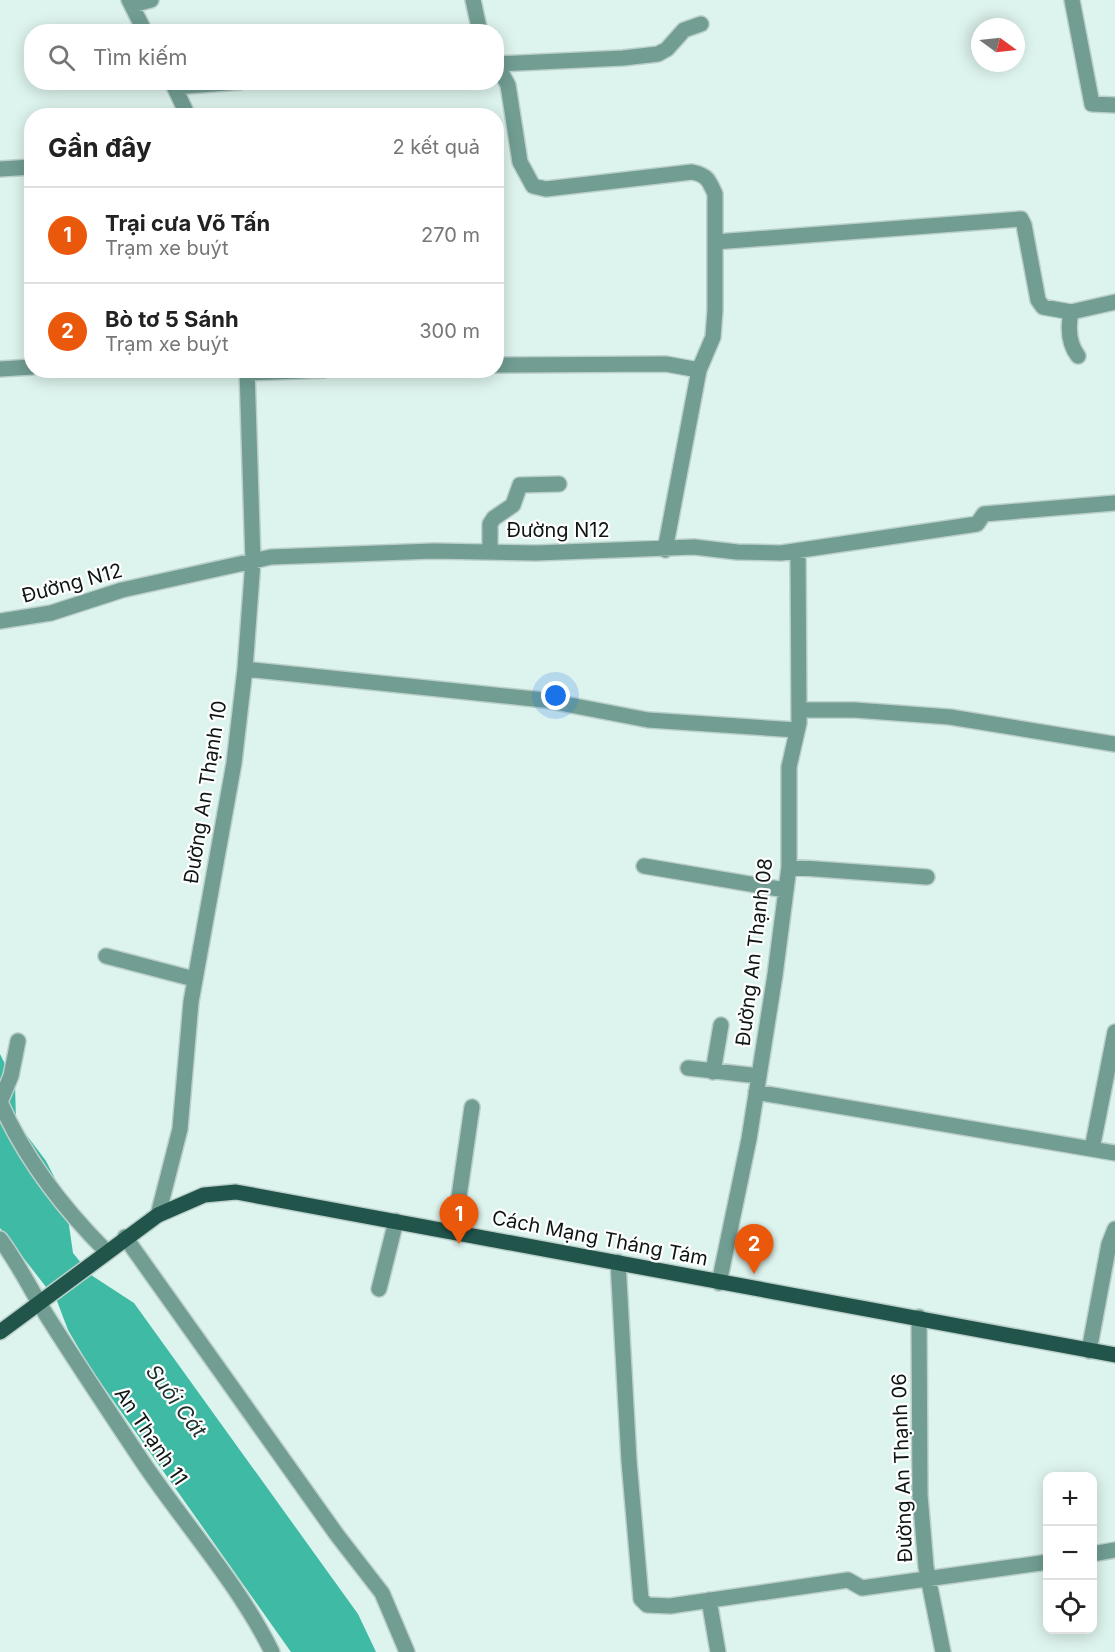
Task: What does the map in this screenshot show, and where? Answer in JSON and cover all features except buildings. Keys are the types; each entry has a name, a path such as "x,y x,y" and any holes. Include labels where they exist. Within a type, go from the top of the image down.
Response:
{"main road":[{"name":"Cách Mạng Tháng Tám","path":"41,1301 125,1237 158,1215 204,1195 236,1192 1115,1355"},
{"path":"0,1332 41,1301"}],"street":[{"path":"141,24 131,3 151,0"},
{"path":"473,0 478,24"},
{"path":"1072,0 1092,104 1115,105"},
{"path":"504,64 658,54 667,49 684,30 701,24"},
{"path":"504,77 508,85 520,162 533,186 546,189 692,172 703,174 709,179 715,194 713,337 699,370 664,550"},
{"path":"175,90 184,108"},
{"path":"0,169 24,168"},
{"path":"715,242 1021,219 1038,300 1043,307 1071,312 1115,302"},
{"path":"1071,312 1068,326 1073,348 1078,356"},
{"path":"504,365 666,364 699,370"},
{"path":"0,369 24,368"},
{"name":"Đường An Thạnh 10","path":"158,1215 180,1129 194,979 234,763 245,669 253,561 247,378"},
{"path":"490,552 490,524 494,518 513,505 520,485 559,484"},
{"name":"Đường N12","path":"0,621 51,612 122,590 271,557 434,550 490,552 664,550 694,547 737,552 798,550 977,524 984,514 1115,502"},
{"name":"Đường An Thạnh 08","path":"719,1283 759,1076 789,867 789,767 799,710 798,550"},
{"path":"245,669 544,700 648,720 797,730"},
{"path":"799,710 855,710 950,717 1115,744"},
{"path":"644,866 785,890"},
{"path":"789,867 927,877"},
{"path":"106,956 194,979"},
{"path":"713,1072 721,1025"},
{"path":"1092,1149 1115,1032"},
{"path":"18,1041 11,1076 0,1102 22,1146 60,1200 75,1221 106,1251"},
{"path":"688,1068 759,1076"},
{"path":"756,1092 1115,1153"},
{"path":"454,1231 472,1107"},
{"path":"379,1289 396,1221"},
{"path":"1089,1351 1109,1244 1115,1229"},
{"path":"125,1237 336,1535 382,1593 407,1652"},
{"name":"An Thạnh 11","path":"0,1239 157,1484 241,1597 272,1652"},
{"path":"618,1262 629,1461 641,1599 647,1605 670,1606 848,1580 862,1588 1043,1563"},
{"name":"Đường An Thạnh 06","path":"919,1317 920,1495 929,1580 942,1652"},
{"path":"1097,1553 1115,1550"},
{"path":"709,1600 718,1652"}],"water":[{"name":"Suối Cát","path":"0,1054 15,1084 16,1121 46,1161 65,1198 73,1253 91,1275 134,1303 358,1614 376,1652 291,1652 91,1369 68,1330 57,1301 0,1228"}],"place":[{"name":"Trại cưa Võ Tấn","path":"459,1244"},
{"name":"Bò tơ 5 Sánh","path":"754,1274"}]}
